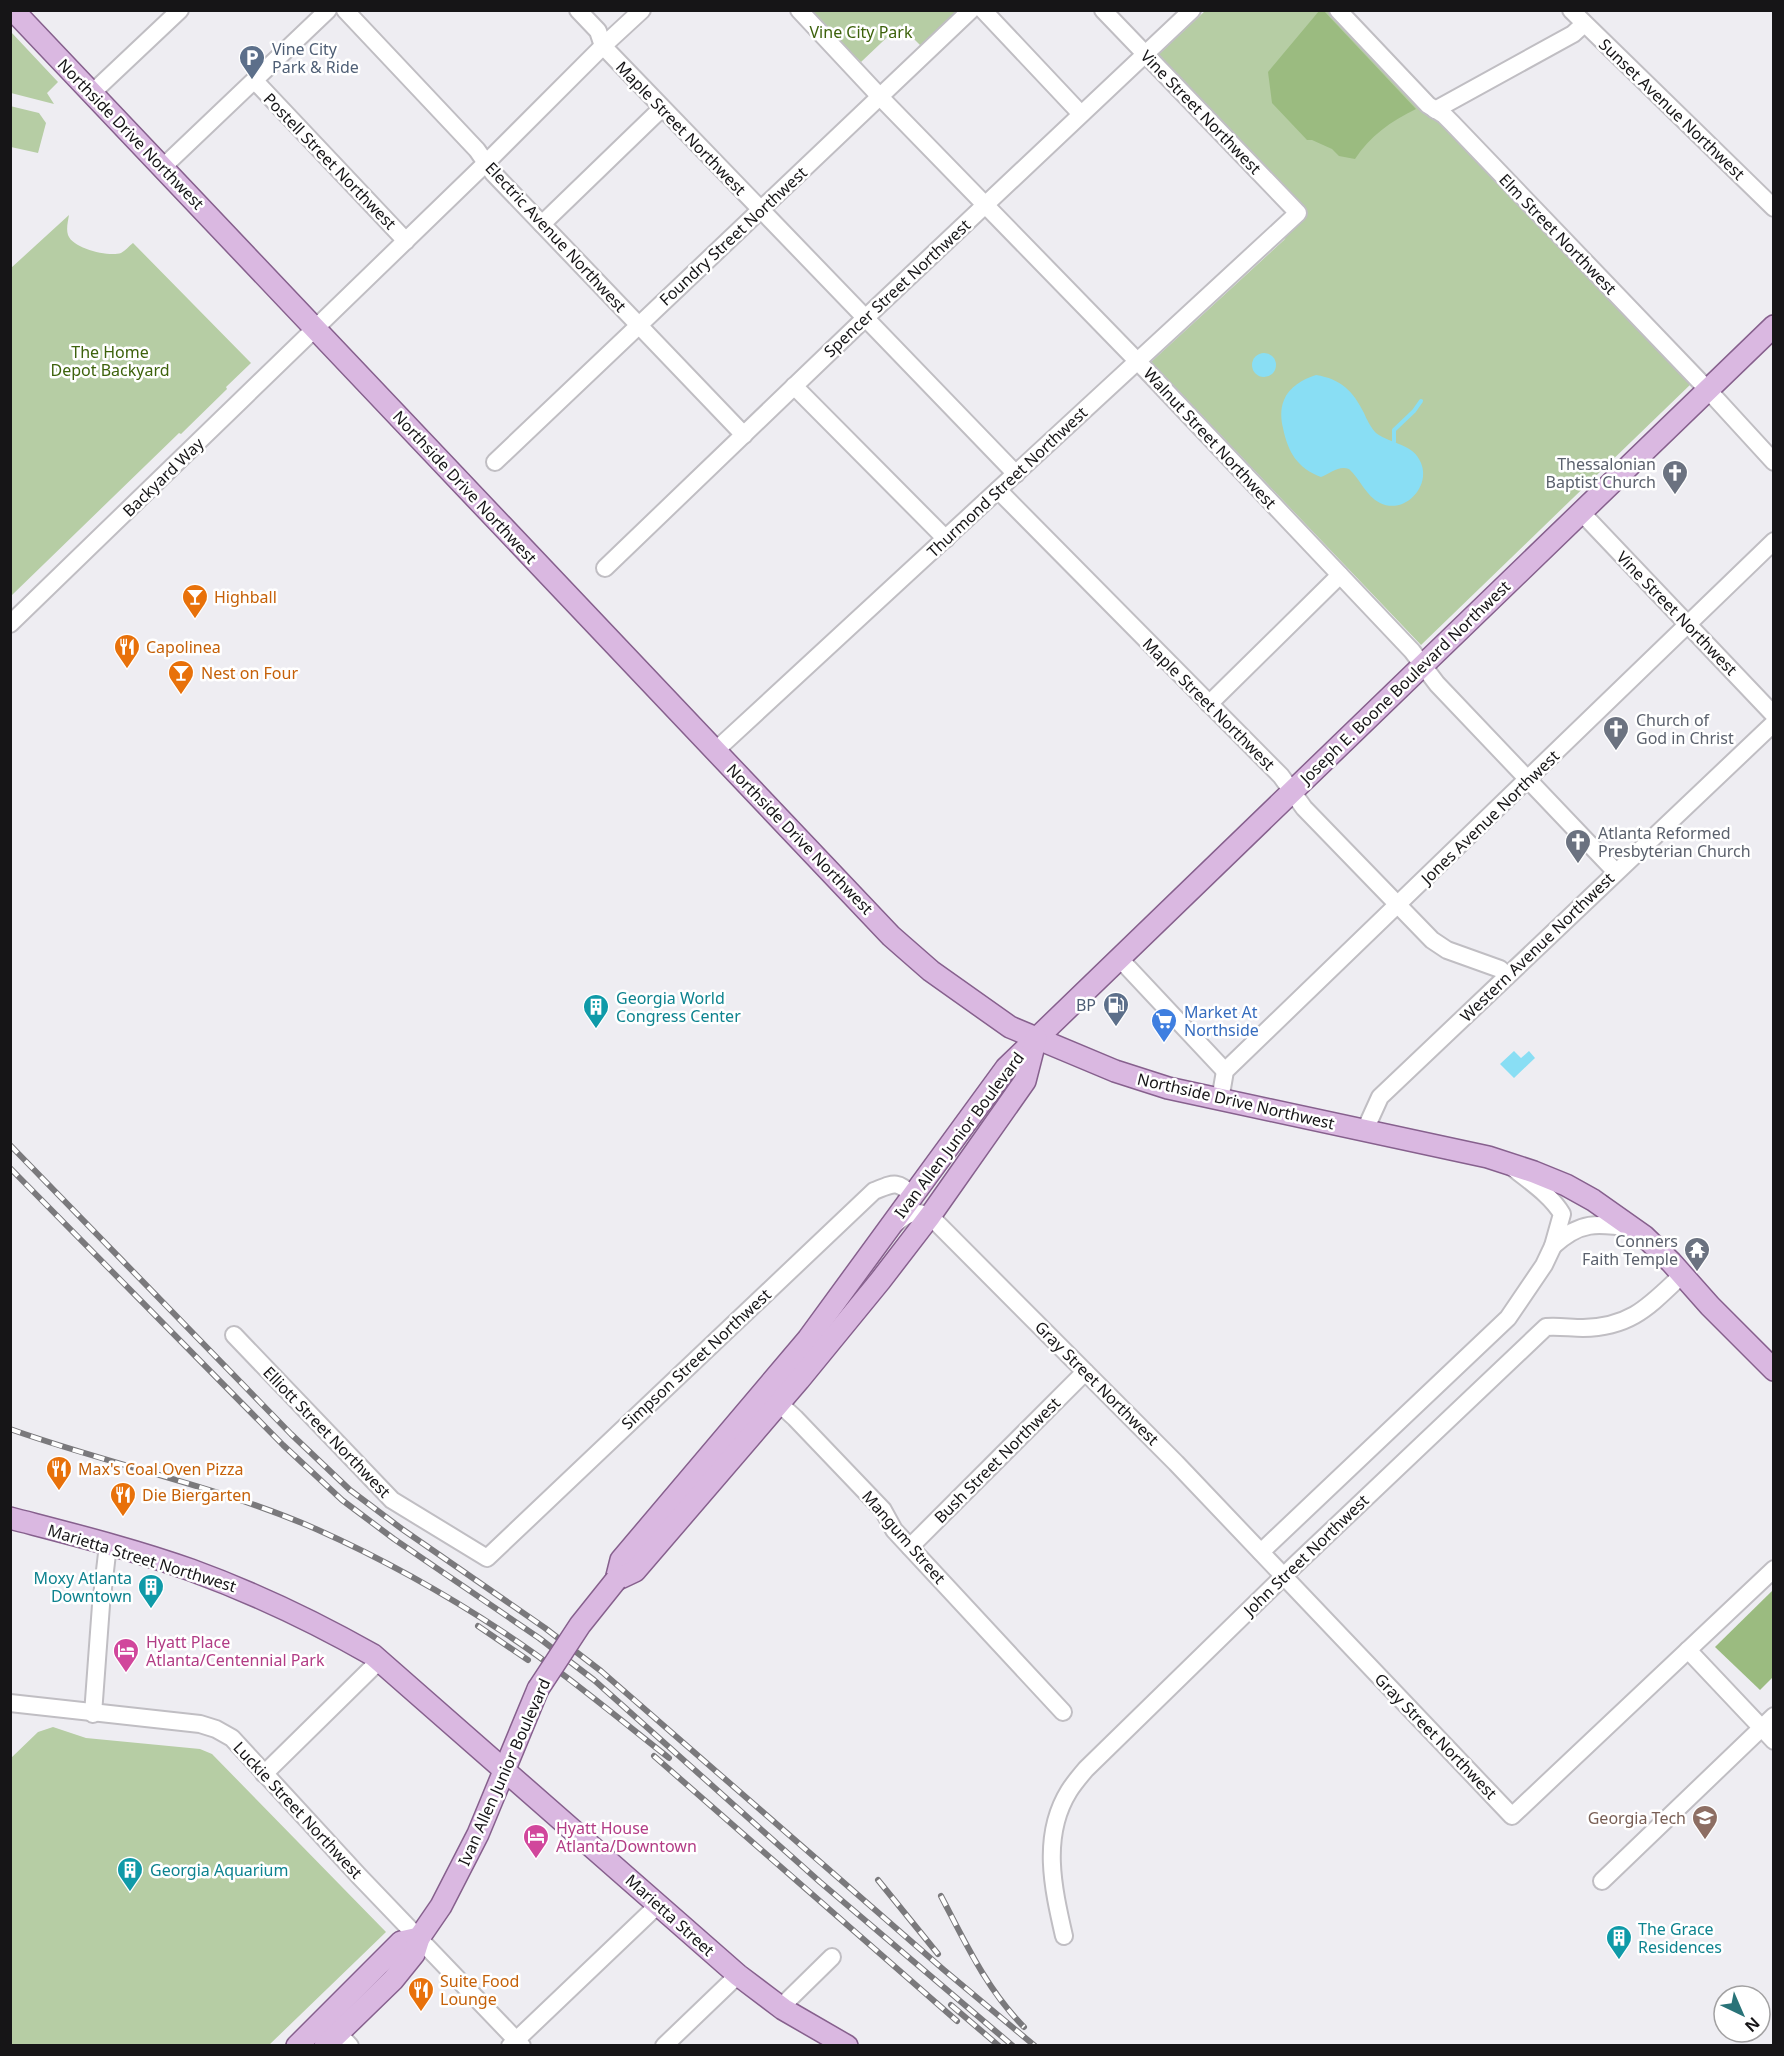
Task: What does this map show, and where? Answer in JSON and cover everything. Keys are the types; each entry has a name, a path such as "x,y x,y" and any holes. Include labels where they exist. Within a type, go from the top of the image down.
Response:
{"main road":[{"name":"Northside Drive Northwest","path":"13,10 891,936 931,971 1010,1027 1136,1079 1220,1100 1488,1157 1566,1185 1593,1200 1644,1236 1773,1370"},
{"name":"Joseph E. Boone Boulevard Northwest","path":"1036,1038 1773,326"},
{"name":"Ivan Allen Junior Boulevard","path":"772,1398 808,1339 912,1196 1006,1068 1036,1038"},
{"name":"Ivan Allen Junior Boulevard","path":"338,2041 414,1954 419,1938 441,1906 478,1834 538,1689 568,1641 616,1580 621,1560 772,1398 841,1330 930,1216 1025,1081 1036,1038"},
{"name":"Marietta Street Northwest","path":"10,1518 189,1569 248,1592 346,1639 380,1660 505,1769"},
{"name":"Marietta Street","path":"505,1769 738,1975 780,2008 847,2046"},
{"path":"297,2046 401,1942 419,1938"}],"street":[{"path":"92,93 180,10"},
{"path":"162,168 328,10"},
{"name":"Electric Avenue Northwest","path":"345,10 477,150 493,173 744,435"},
{"name":"Maple Street Northwest","path":"578,10 598,31 603,46 1016,474"},
{"name":"Backyard Way","path":"10,624 642,10"},
{"name":"Walnut Street Northwest","path":"799,10 1340,575 1412,651 1437,684 1616,872"},
{"name":"Foundry Street Northwest","path":"495,462 971,10"},
{"path":"983,10 1081,114"},
{"name":"Vine Street Northwest","path":"1103,10 1298,213"},
{"name":"Spencer Street Northwest","path":"605,568 864,319 1192,10"},
{"name":"Elm Street Northwest","path":"1338,10 1428,105 1452,123 1773,462"},
{"name":"Sunset Avenue Northwest","path":"1571,10 1773,208"},
{"path":"1436,110 1573,34 1584,24"},
{"name":"Postell Street Northwest","path":"255,81 406,241"},
{"path":"542,224 662,108"},
{"name":"Thurmond Street Northwest","path":"715,751 1298,213"},
{"path":"794,386 946,538"},
{"name":"Maple Street Northwest","path":"998,490 1281,776 1304,808 1432,940 1447,950 1500,969 1507,976"},
{"name":"Vine Street Northwest","path":"1581,512 1773,715"},
{"name":"Jones Avenue Northwest","path":"1225,1071 1773,541"},
{"path":"1209,704 1340,575"},
{"name":"Western Avenue Northwest","path":"1365,1130 1380,1097 1773,723"},
{"path":"1119,958 1225,1071 1220,1100"},
{"path":"1262,1552 1508,1318 1544,1265 1553,1246 1562,1214 1558,1207 1510,1165"},
{"name":"Simpson Street Northwest","path":"487,1558 874,1191 893,1183 904,1185 912,1196"},
{"path":"886,1232 906,1214 919,1212 930,1216"},
{"name":"Gray Street Northwest","path":"930,1216 1176,1463 1512,1816 1688,1650"},
{"path":"1553,1246 1576,1229 1589,1225 1603,1224 1633,1228"},
{"name":"John Street Northwest","path":"1064,1936 1052,1883 1053,1835 1057,1815 1069,1791 1086,1769 1283,1576 1546,1327 1584,1328 1617,1323 1636,1316 1682,1275"},
{"name":"Elliott Street Northwest","path":"234,1335 392,1500 487,1558"},
{"name":"Bush Street Northwest","path":"910,1547 1085,1372"},
{"name":"Mangum Street","path":"772,1398 883,1510 894,1530 1063,1712"},
{"path":"93,1713 108,1545"},
{"path":"1768,1735 1688,1650 1773,1569"},
{"path":"264,1774 380,1660"},
{"name":"Luckie Street Northwest","path":"10,1703 211,1726 232,1738 516,2044"},
{"path":"1602,1881 1768,1735 1773,1716"},
{"path":"516,2044 659,1904"},
{"path":"780,2008 832,1957"},
{"path":"664,2046 738,1975"}],"green space":[{"path":"1331,10 1693,382 1421,645 1151,362 1284,240 1302,212 1157,56 1205,11"},
{"name":"Vine City Park","path":"811,11 962,11 923,48 900,25 861,62"},
{"path":"1319,11 1324,11 1416,109 1382,130 1367,143 1355,159 1339,156 1332,149 1307,140 1272,103 1268,72"},
{"path":"11,32 58,82 47,93 54,104 11,93"},
{"path":"10,106 39,113 46,123 38,153 11,147"},
{"name":"The Home Depot Backyard","path":"69,215 68,235 71,240 84,248 100,253 115,254 121,253 133,243 251,363 181,434 179,433 11,596 11,268"},
{"path":"1773,1590 1773,1677 1760,1690 1715,1647"},
{"name":"Georgia Aquarium","path":"53,1727 86,1738 200,1749 212,1754 386,1932 269,2045 11,2045 11,1758 38,1732"}],"water":[{"path":"1264,353 1272,357 1276,365 1272,373 1264,377 1256,373 1252,365 1256,357"},
{"path":"1316,375 1345,387 1360,405 1376,433 1408,448 1418,457 1423,472 1422,481 1413,497 1398,505 1389,506 1375,500 1349,469 1338,469 1321,477 1306,469 1295,458 1283,428 1281,414 1283,403 1293,387"},
{"path":"1514,1051 1521,1058 1529,1051 1535,1058 1514,1078 1500,1064"}],"waterway":[{"path":"1394,442 1394,430 1421,401"}],"railway":[{"path":"10,1145 291,1434 350,1490 545,1628 601,1671 944,1970 1035,2046"},
{"path":"10,1168 283,1445 342,1500 394,1539 539,1638 594,1680 820,1882 1013,2046"},
{"path":"10,1429 241,1500 316,1529 364,1552 435,1590 525,1647 669,1758"},
{"path":"478,1626 528,1660"},
{"path":"654,1756 957,2021"},
{"path":"878,1880 938,1954"},
{"path":"941,1896 988,1981 1024,2027"},
{"path":"951,2005 999,2046"}],"place":[{"name":"Vine City Park & Ride","path":"252,81"},
{"name":"Thessalonian Baptist Church","path":"1675,496"},
{"name":"Highball","path":"195,620"},
{"name":"Capolinea","path":"127,670"},
{"name":"Nest on Four","path":"181,696"},
{"name":"Church of God in Christ","path":"1616,752"},
{"name":"Atlanta Reformed Presbyterian Church","path":"1578,865"},
{"name":"BP","path":"1116,1028"},
{"name":"Georgia World Congress Center","path":"596,1030"},
{"name":"Market At Northside","path":"1164,1044"},
{"name":"Conners Faith Temple","path":"1697,1273"},
{"name":"Max's Coal Oven Pizza","path":"59,1492"},
{"name":"Die Biergarten","path":"123,1518"},
{"name":"Moxy Atlanta Downtown","path":"151,1610"},
{"name":"Hyatt Place Atlanta/Centennial Park","path":"126,1674"},
{"name":"Georgia Tech","path":"1705,1841"},
{"name":"Hyatt House Atlanta/Downtown","path":"536,1860"},
{"name":"Georgia Aquarium","path":"130,1893"},
{"name":"The Grace Residences","path":"1619,1961"},
{"name":"Suite Food Lounge","path":"421,2013"}]}
